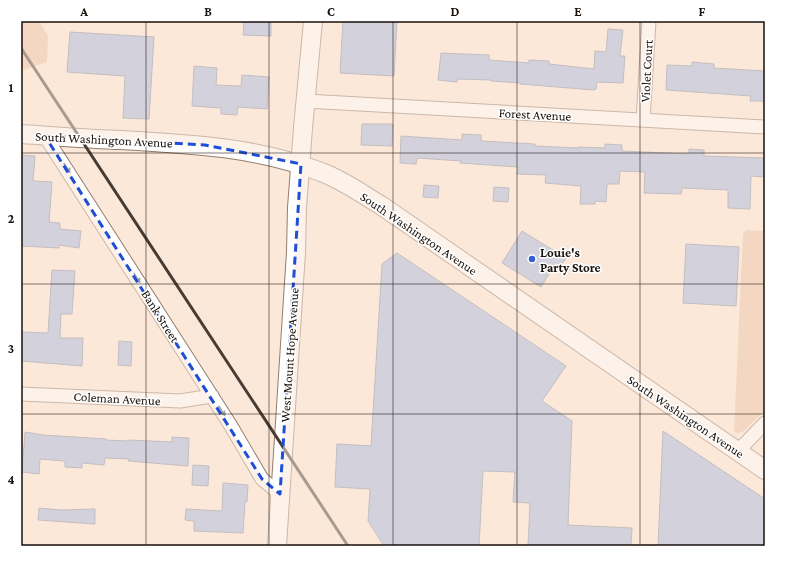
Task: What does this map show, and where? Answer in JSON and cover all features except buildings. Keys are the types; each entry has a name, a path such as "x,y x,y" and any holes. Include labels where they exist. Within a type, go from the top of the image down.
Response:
{"street":[{"name":"West Mount Hope Avenue","path":"277,546 300,164 313,21"},
{"name":"Violet Court","path":"643,120 649,21"},
{"name":"Forest Avenue","path":"306,101 765,127"},
{"name":"South Washington Avenue","path":"21,134 205,145 269,156 300,164 337,179 375,202 765,470"},
{"name":"Bank Street","path":"45,136 231,426 262,479 280,494"},
{"name":"Coleman Avenue","path":"21,394 180,401 212,396"},
{"path":"738,451 765,423"}],"highlighted area":[{"path":"45,136 205,145 301,164 280,494 262,479"}],"shaded area":[{"path":"21,21 39,21 48,36 47,62 24,70 21,66"},
{"path":"745,230 765,231 765,410 744,431 738,433 734,432 743,233 745,233"}],"railway":[{"path":"21,48 348,546"}],"place":[{"name":"Louie's Party Store","path":"532,259"}]}
